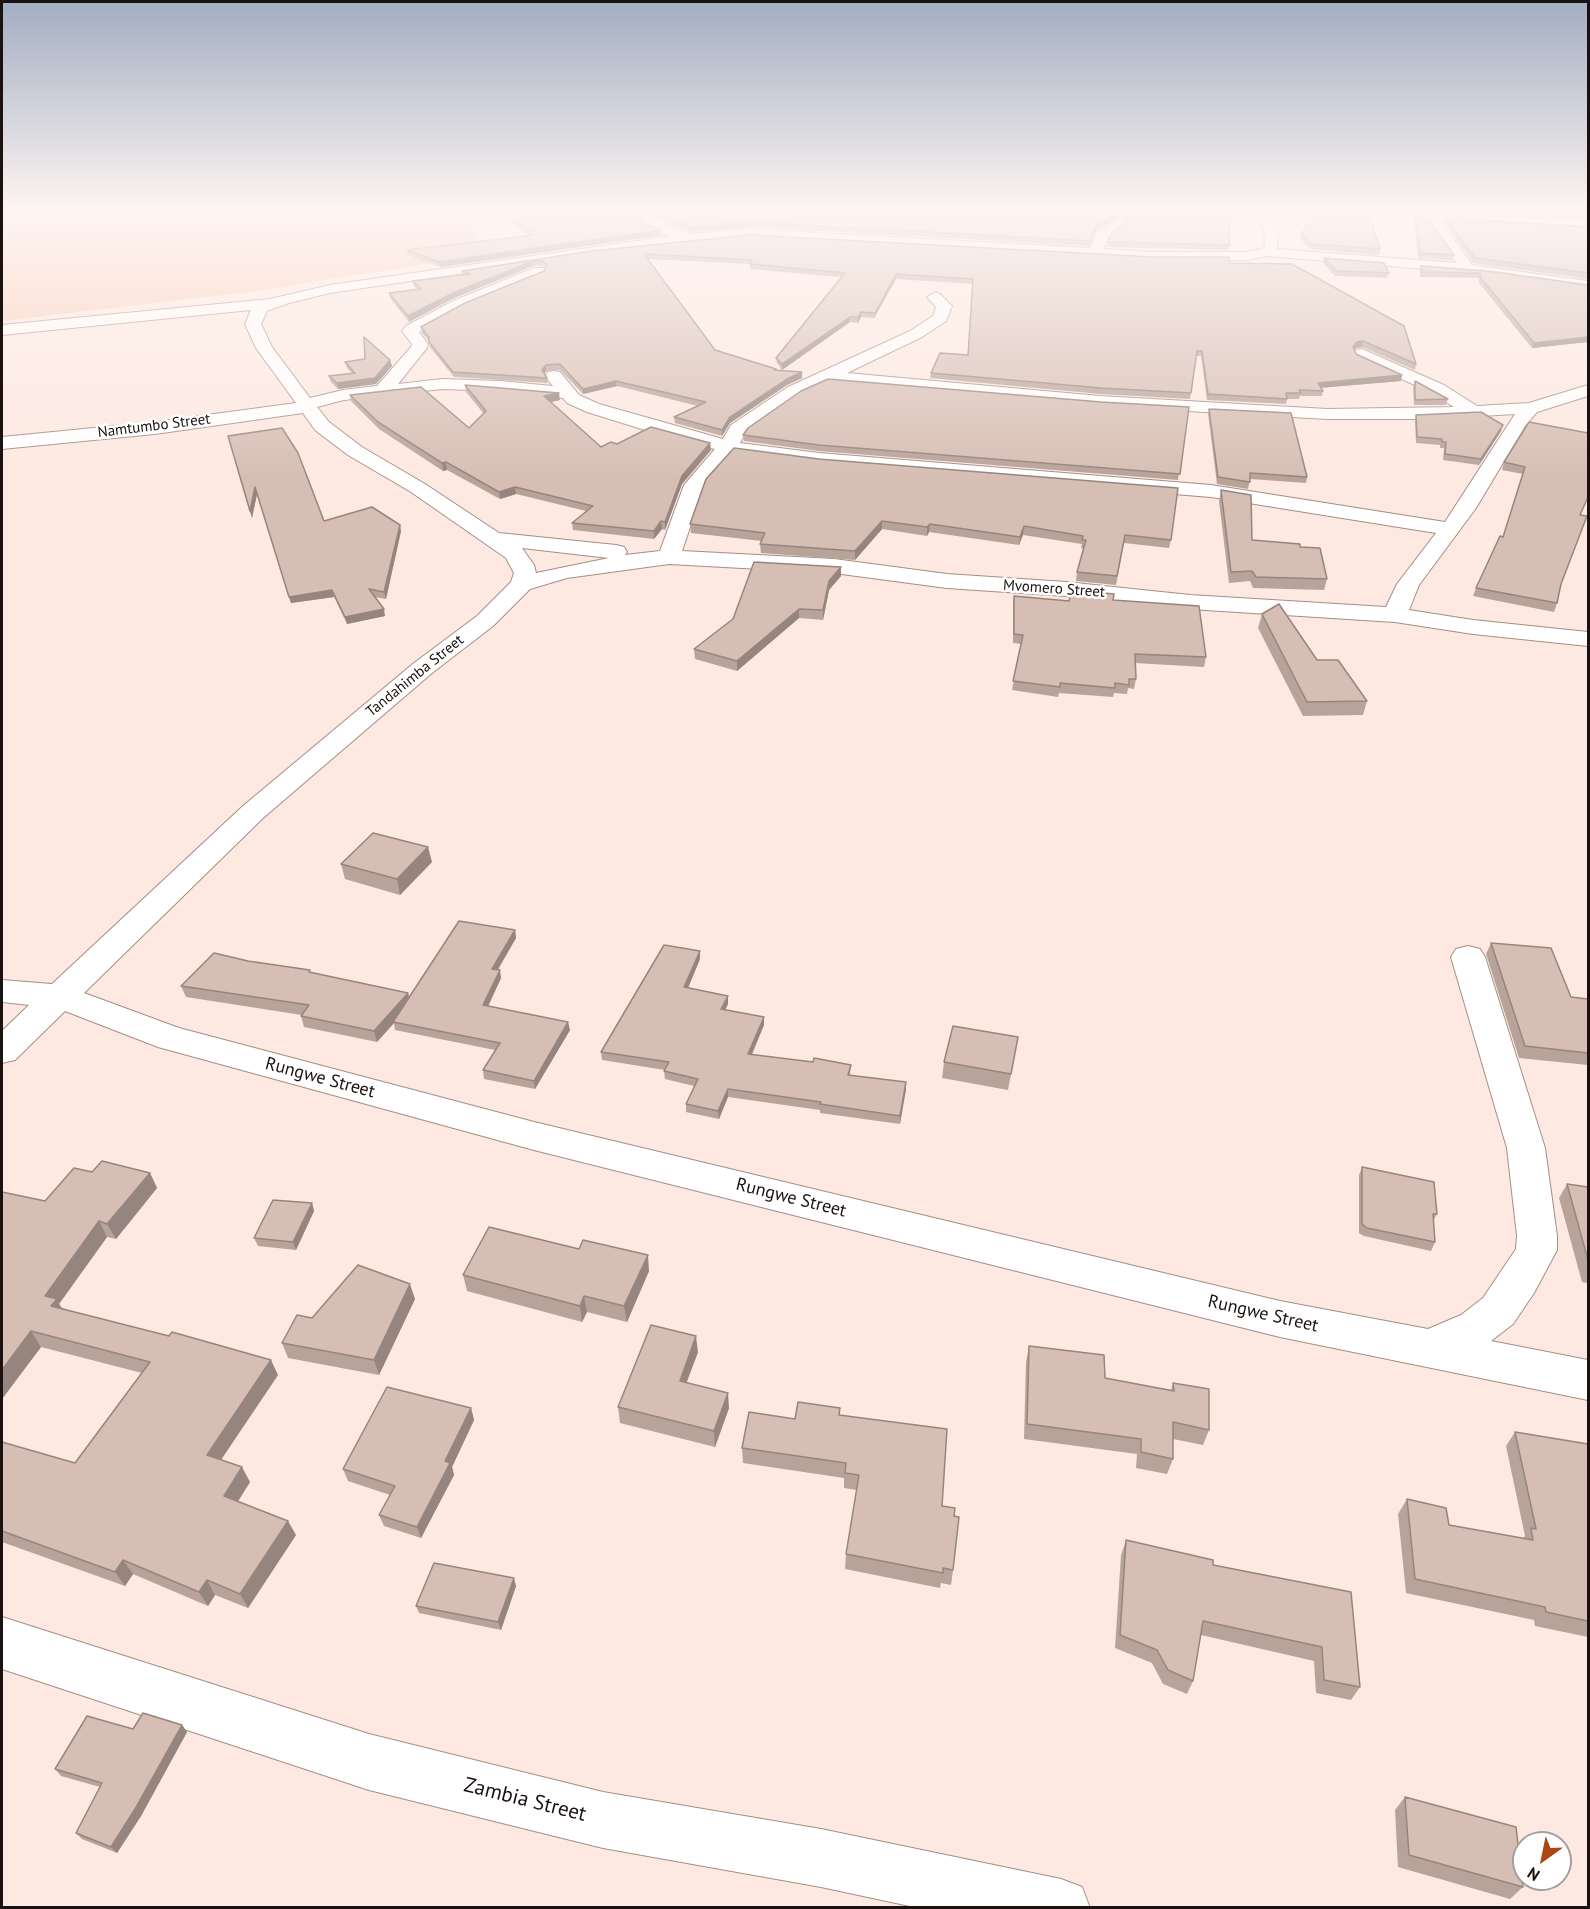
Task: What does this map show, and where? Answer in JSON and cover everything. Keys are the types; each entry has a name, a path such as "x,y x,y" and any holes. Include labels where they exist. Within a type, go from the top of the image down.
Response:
{"street":[{"path":"2,330 282,301"},
{"path":"384,389 419,348 420,344 410,331 467,301"},
{"path":"495,539 662,558 694,485 728,447 738,429 751,418 794,391 915,334 940,318 944,306 939,301"},
{"path":"270,304 257,312 253,324 264,348 322,426 334,437 418,488 514,553 523,565 525,573 522,584"},
{"path":"1362,354 1438,389 1474,412"},
{"path":"554,376 566,393 593,408 697,440 728,447 819,459 1211,491 1450,529"},
{"path":"824,376 1054,398 1327,414 1474,412 1531,408 1588,390"},
{"name":"Namtumbo Street","path":"2,443 155,428 306,406 344,395 384,389 442,384 500,386 566,393"},
{"path":"1560,400 1578,411"},
{"path":"1395,615 1408,584 1480,488 1517,423 1531,408"},
{"name":"Mvomero Street","path":"522,584 565,572 662,558 834,566 947,581 1066,589 1190,602 1395,615 1473,627 1588,639"},
{"name":"Tandahimba Street","path":"2,1051 253,812 423,668 485,621 522,584"},
{"path":"1430,1349 1476,1328 1498,1311 1519,1281 1536,1250 1537,1236 1526,1148 1468,957"},
{"name":"Rungwe Street","path":"2,991 59,996 170,1038 534,1136 1280,1319 1430,1349 1587,1386"},
{"name":"Zambia Street","path":"2,1643 369,1762 603,1820 821,1858 1061,1908"}],"shaded area":[{"path":"2,301 172,301 2,321"}],"building":[{"path":"396,301 437,301 408,316"},
{"path":"470,301 679,301 715,350 776,369 774,370 802,372 787,379 730,417 722,430 674,417 706,402 616,381 583,389 560,364 546,365 542,370 547,378 453,372 429,342 429,337 421,327"},
{"path":"822,301 881,301 875,313 861,312 858,317 850,317 782,364 776,358"},
{"path":"972,301 1359,301 1404,326 1416,364 1363,341 1357,342 1353,347 1356,354 1402,375 1318,383 1323,391 1299,390 1301,393 1286,393 1287,399 1208,394 1202,351 1197,351 1191,393 1101,388 931,373 940,353 968,355"},
{"path":"1500,301 1588,301 1588,337 1534,343"},
{"path":"364,337 390,360 375,378 337,383 329,376 355,373 345,362 365,359"},
{"path":"828,379 1101,402 1189,407 1180,474 819,445 743,435 748,428 801,391"},
{"path":"1415,381 1448,399 1415,400"},
{"path":"465,385 559,393 544,396 601,447 611,442 617,444 651,427 710,443 682,476 665,522 661,521 654,531 572,523 593,506 515,487 499,492 446,462 442,463 378,422 350,395 421,387 469,428 486,411"},
{"path":"1209,409 1291,413 1307,477 1250,473 1250,482 1218,477"},
{"path":"1481,412 1503,425 1481,459 1445,454 1446,442 1442,442 1442,439 1417,437 1416,415"},
{"path":"1529,422 1588,433 1588,497 1580,515 1587,516 1561,584 1557,603 1476,588 1500,536 1503,537 1525,467 1504,462"},
{"path":"282,428 298,453 324,521 372,507 400,525 384,592 369,589 384,609 345,617 332,590 289,597 255,487 250,511 228,436"},
{"path":"734,448 819,459 1178,488 1171,540 1125,535 1117,576 1077,572 1086,540 1082,540 1083,536 1024,526 1020,537 930,524 927,527 882,521 855,551 760,544 765,533 690,524 706,479"},
{"path":"1221,490 1251,495 1252,540 1320,548 1327,579 1256,577 1252,571 1231,572"},
{"path":"754,562 841,567 829,581 823,610 799,609 737,661 694,649 733,619"},
{"path":"1072,590 1114,594 1113,600 1199,606 1206,657 1135,654 1136,679 1129,679 1129,685 1115,683 1115,688 1060,683 1060,687 1013,681 1023,635 1014,634 1014,596 1069,601"},
{"path":"1279,604 1317,660 1338,660 1367,701 1307,702 1262,614"},
{"path":"373,833 428,847 397,879 341,864"},
{"path":"459,921 515,930 492,969 500,970 483,1005 568,1022 534,1081 483,1070 500,1043 393,1022"},
{"path":"1491,943 1551,948 1571,997 1588,999 1588,1053 1525,1046"},
{"path":"664,945 700,951 684,987 728,996 721,1009 764,1017 748,1054 813,1062 814,1058 851,1065 848,1075 906,1082 900,1116 728,1089 718,1111 686,1104 698,1079 664,1071 669,1062 601,1052"},
{"path":"214,953 248,961 310,970 309,972 408,993 374,1031 301,1016 309,1005 181,986"},
{"path":"953,1026 1018,1037 1011,1074 944,1062"},
{"path":"102,1161 150,1173 107,1224 99,1221 45,1296 57,1299 51,1306 169,1336 172,1332 271,1360 207,1455 242,1467 224,1496 288,1521 240,1594 207,1580 199,1592 123,1560 115,1572 2,1531 2,1442 75,1463 150,1362 31,1331 2,1370 2,1192 45,1201 74,1168 92,1172"},
{"path":"1362,1167 1434,1182 1437,1214 1433,1214 1435,1242 1367,1228 1362,1224"},
{"path":"1567,1184 1588,1187 1588,1260"},
{"path":"273,1200 312,1203 293,1242 254,1238"},
{"path":"489,1227 579,1249 583,1240 648,1255 624,1306 584,1296 580,1306 463,1275"},
{"path":"358,1265 410,1284 374,1360 282,1343 297,1315 312,1318"},
{"path":"651,1325 696,1336 680,1381 728,1393 714,1431 618,1407"},
{"path":"1029,1346 1104,1355 1105,1378 1174,1391 1173,1383 1209,1389 1209,1430 1173,1422 1173,1459 1141,1452 1141,1439 1027,1424"},
{"path":"387,1387 471,1408 445,1461 450,1463 417,1527 379,1515 395,1486 343,1469"},
{"path":"798,1402 840,1408 839,1415 947,1429 942,1506 955,1508 954,1516 959,1517 953,1570 943,1568 943,1573 846,1554 859,1475 845,1473 846,1463 742,1448 749,1412 795,1419"},
{"path":"1515,1432 1588,1444 1588,1621 1546,1612 1545,1607 1415,1579 1407,1499 1446,1508 1449,1525 1533,1540 1531,1528 1536,1529"},
{"path":"1126,1540 1213,1560 1213,1565 1351,1592 1360,1687 1324,1680 1322,1647 1203,1621 1193,1681 1168,1670 1157,1650 1120,1635"},
{"path":"434,1563 514,1578 498,1622 416,1606"},
{"path":"143,1713 182,1725 111,1847 76,1833 102,1783 55,1769 87,1716 133,1729"},
{"path":"1405,1797 1516,1827 1516,1831 1512,1831 1512,1884 1409,1855"}]}
